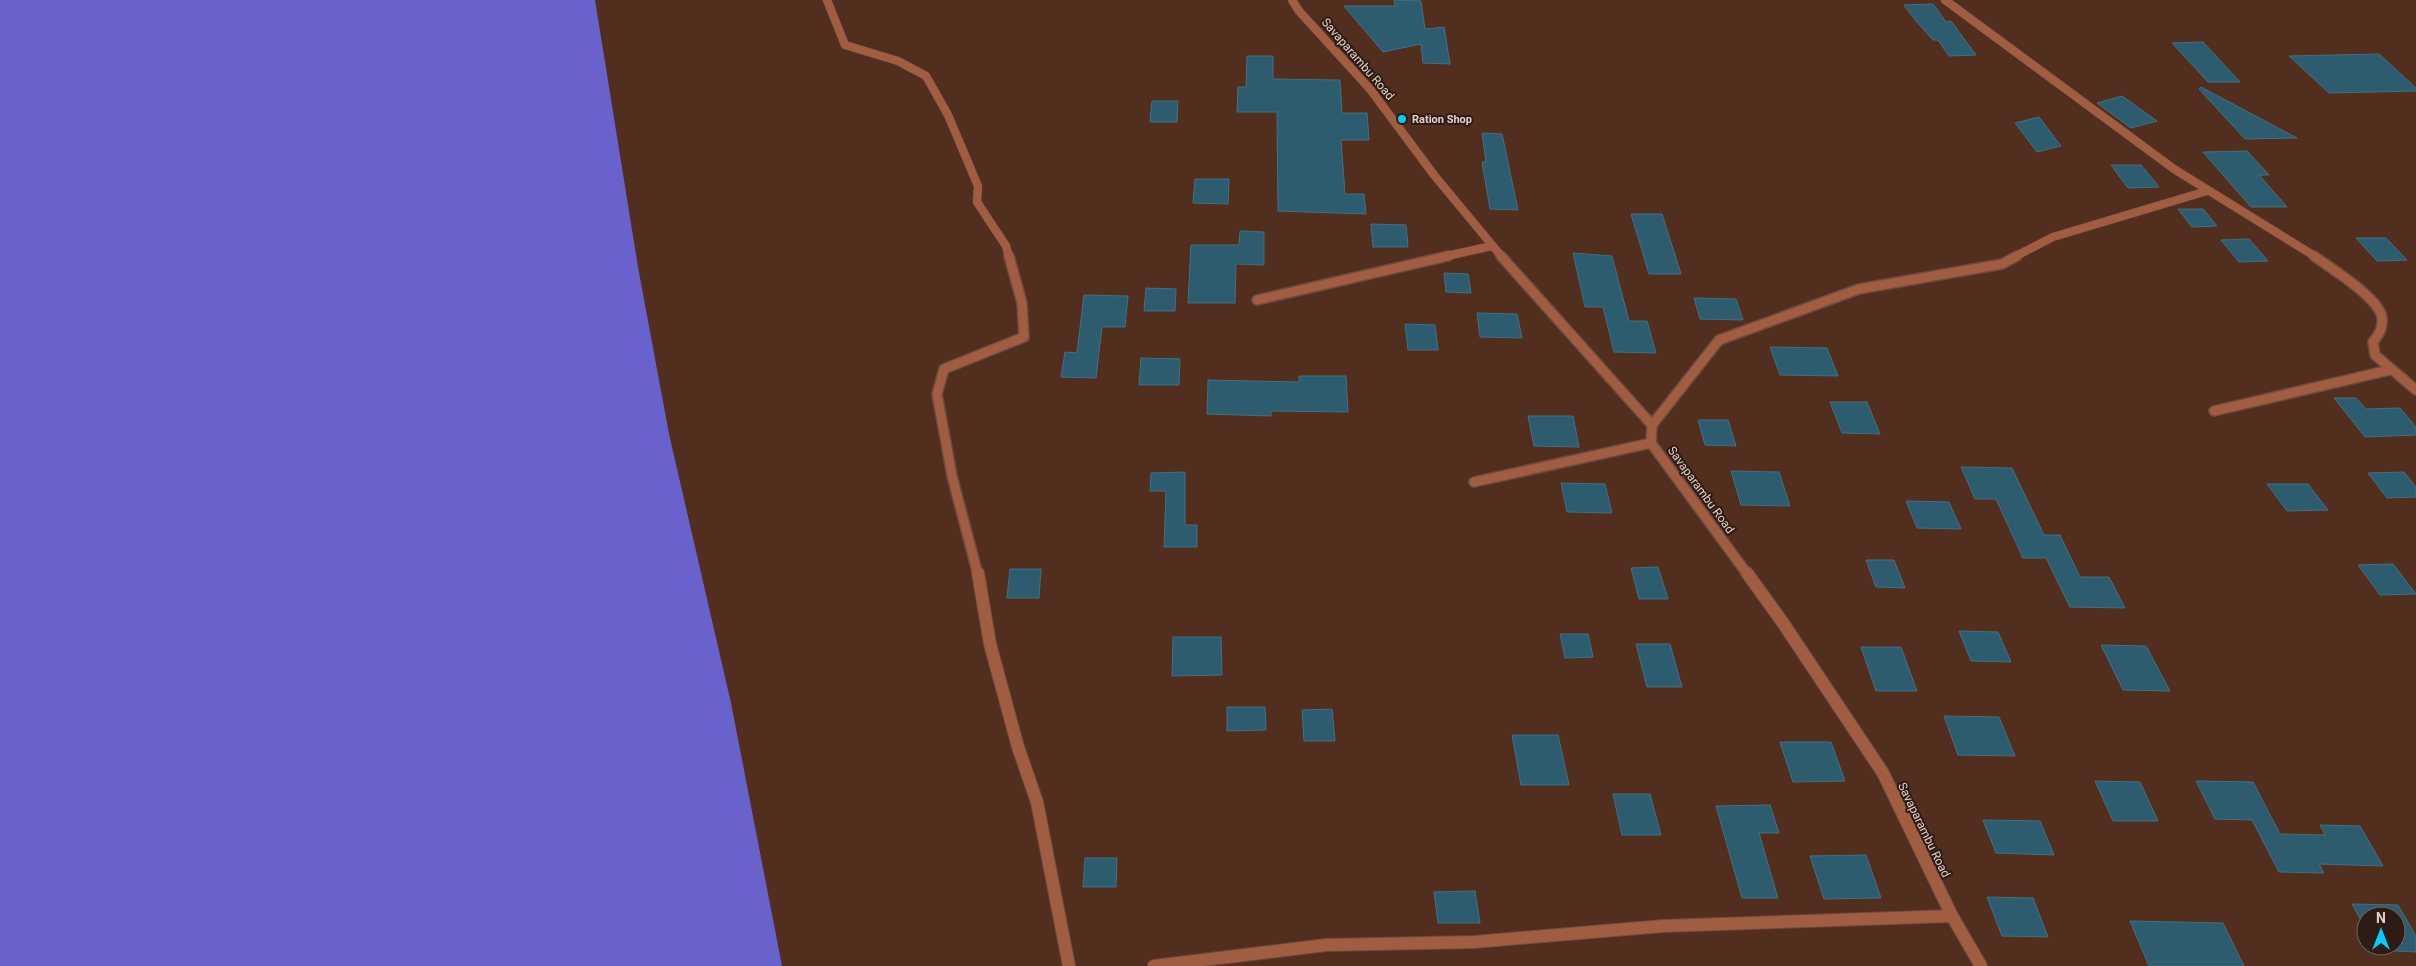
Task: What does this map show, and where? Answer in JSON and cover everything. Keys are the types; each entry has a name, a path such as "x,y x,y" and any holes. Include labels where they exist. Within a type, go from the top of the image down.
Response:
{"street":[{"path":"826,0 845,46 898,61 926,76 948,114 978,186 977,202 1006,246 1022,304 1024,337 944,369 937,394 952,476 977,569 990,644 1018,748 1037,802 1069,966"},
{"name":"Savaparambu Road","path":"1292,0 1299,11 1370,89 1434,175 1492,246 1652,425 1651,443 1783,622 1883,774 1952,916 1981,966"},
{"path":"1945,0 2174,169 2314,256 2372,300 2382,316 2381,332 2373,342 2375,355 2390,370 2416,390"},
{"path":"1652,425 1719,340 1859,289 2002,264 2053,237 2207,191"},
{"path":"1257,300 1492,246"},
{"path":"2214,411 2390,370"},
{"path":"1474,482 1651,443"},
{"path":"1154,966 1326,945 1474,942 1663,926 1952,916"}],"shaded area":[{"path":"0,0 595,0 638,267 669,434 731,703 782,966 0,966"}],"building":[{"path":"1394,0 1421,1 1425,29 1444,27 1450,64 1423,63 1421,44 1383,52 1344,6 1395,6"},
{"path":"1933,4 1946,22 1951,21 1976,55 1949,56 1938,40 1933,40 1904,5"},
{"path":"2203,42 2240,82 2208,82 2172,43"},
{"path":"2379,54 2416,88 2416,91 2329,93 2289,56"},
{"path":"1247,56 1273,56 1273,79 1340,80 1342,113 1367,113 1369,140 1341,140 1345,194 1364,194 1366,214 1278,211 1277,112 1237,112 1238,87 1246,87"},
{"path":"2201,87 2297,138 2245,139 2199,89"},
{"path":"2122,96 2157,121 2131,128 2097,103"},
{"path":"1152,101 1178,101 1177,122 1150,122"},
{"path":"2039,117 2061,146 2037,152 2015,123"},
{"path":"1482,133 1502,134 1518,210 1490,209 1482,162 1486,162"},
{"path":"2247,151 2269,175 2259,175 2287,207 2251,207 2203,152"},
{"path":"2111,165 2141,165 2159,187 2128,188"},
{"path":"1195,179 1229,179 1228,204 1193,203"},
{"path":"2178,209 2203,209 2217,226 2192,227"},
{"path":"1631,214 1662,214 1681,274 1649,274"},
{"path":"1371,224 1406,225 1408,247 1373,247"},
{"path":"1240,231 1264,232 1264,265 1236,264 1235,303 1188,303 1191,245 1239,245"},
{"path":"2356,238 2386,238 2407,260 2377,261"},
{"path":"2249,239 2268,261 2239,262 2221,240"},
{"path":"1573,253 1612,256 1629,321 1647,321 1656,353 1614,352 1603,307 1585,307"},
{"path":"1444,273 1468,274 1471,293 1446,292"},
{"path":"1146,288 1176,289 1175,311 1144,311"},
{"path":"1084,295 1128,296 1125,327 1102,327 1096,378 1061,377 1065,352 1077,353"},
{"path":"1694,298 1736,299 1743,320 1700,319"},
{"path":"1477,313 1517,314 1522,338 1480,337"},
{"path":"1405,324 1435,325 1438,350 1408,350"},
{"path":"1770,347 1827,348 1838,376 1780,375"},
{"path":"1141,358 1180,359 1179,385 1139,385"},
{"path":"1299,376 1346,376 1348,412 1271,411 1271,416 1207,414 1208,380 1299,382"},
{"path":"2334,398 2356,398 2366,409 2400,408 2416,427 2416,435 2365,437"},
{"path":"1830,402 1867,402 1880,434 1842,433"},
{"path":"1528,416 1573,416 1579,447 1534,446"},
{"path":"1698,420 1728,420 1736,446 1705,445"},
{"path":"1961,467 2012,468 2044,535 2060,535 2080,577 2109,577 2125,608 2070,607 2046,558 2023,558 1996,499 1975,499"},
{"path":"1731,471 1779,472 1790,506 1741,505"},
{"path":"1185,472 1185,525 1197,525 1197,547 1164,547 1166,491 1150,491 1151,473"},
{"path":"2404,472 2416,487 2416,497 2387,498 2368,473"},
{"path":"1561,483 1605,484 1612,513 1567,512"},
{"path":"2267,484 2308,484 2328,510 2287,511"},
{"path":"1906,501 1949,502 1961,529 1917,528"},
{"path":"1866,560 1894,560 1905,588 1876,587"},
{"path":"2393,564 2416,594 2380,595 2358,565"},
{"path":"1658,567 1668,599 1639,599 1631,568"},
{"path":"1010,569 1041,569 1039,598 1007,598"},
{"path":"1959,631 1998,632 2011,662 1971,661"},
{"path":"1560,634 1588,634 1593,657 1565,658"},
{"path":"1173,637 1221,637 1222,675 1172,676"},
{"path":"1636,644 1670,644 1682,687 1647,687"},
{"path":"2101,645 2146,646 2170,691 2123,690"},
{"path":"1861,647 1901,647 1917,691 1876,691"},
{"path":"1227,707 1265,707 1266,730 1227,731"},
{"path":"1332,709 1335,741 1304,741 1302,710"},
{"path":"1944,716 1999,717 2015,756 1958,755"},
{"path":"1512,735 1558,735 1569,785 1521,785"},
{"path":"1780,742 1831,742 1845,781 1793,782"},
{"path":"2095,781 2140,782 2158,821 2113,821"},
{"path":"2196,781 2253,782 2280,834 2325,835 2320,825 2360,826 2383,866 2319,864 2324,873 2279,872 2252,820 2215,819"},
{"path":"1613,794 1650,794 1661,835 1622,835"},
{"path":"1770,805 1779,833 1759,833 1778,898 1742,898 1716,806"},
{"path":"1983,820 2040,821 2054,855 1996,853"},
{"path":"1866,855 1881,898 1824,899 1810,856"},
{"path":"1085,858 1117,858 1116,887 1083,887"},
{"path":"1475,891 1480,923 1438,923 1434,892"},
{"path":"1987,897 2033,898 2048,937 2002,936"},
{"path":"2352,904 2399,906 2356,906 2356,911"},
{"path":"2406,919 2416,936 2416,952 2406,951"},
{"path":"2130,921 2223,923 2244,966 2149,966"}],"place":[{"name":"Ration Shop","path":"1402,119"}]}
